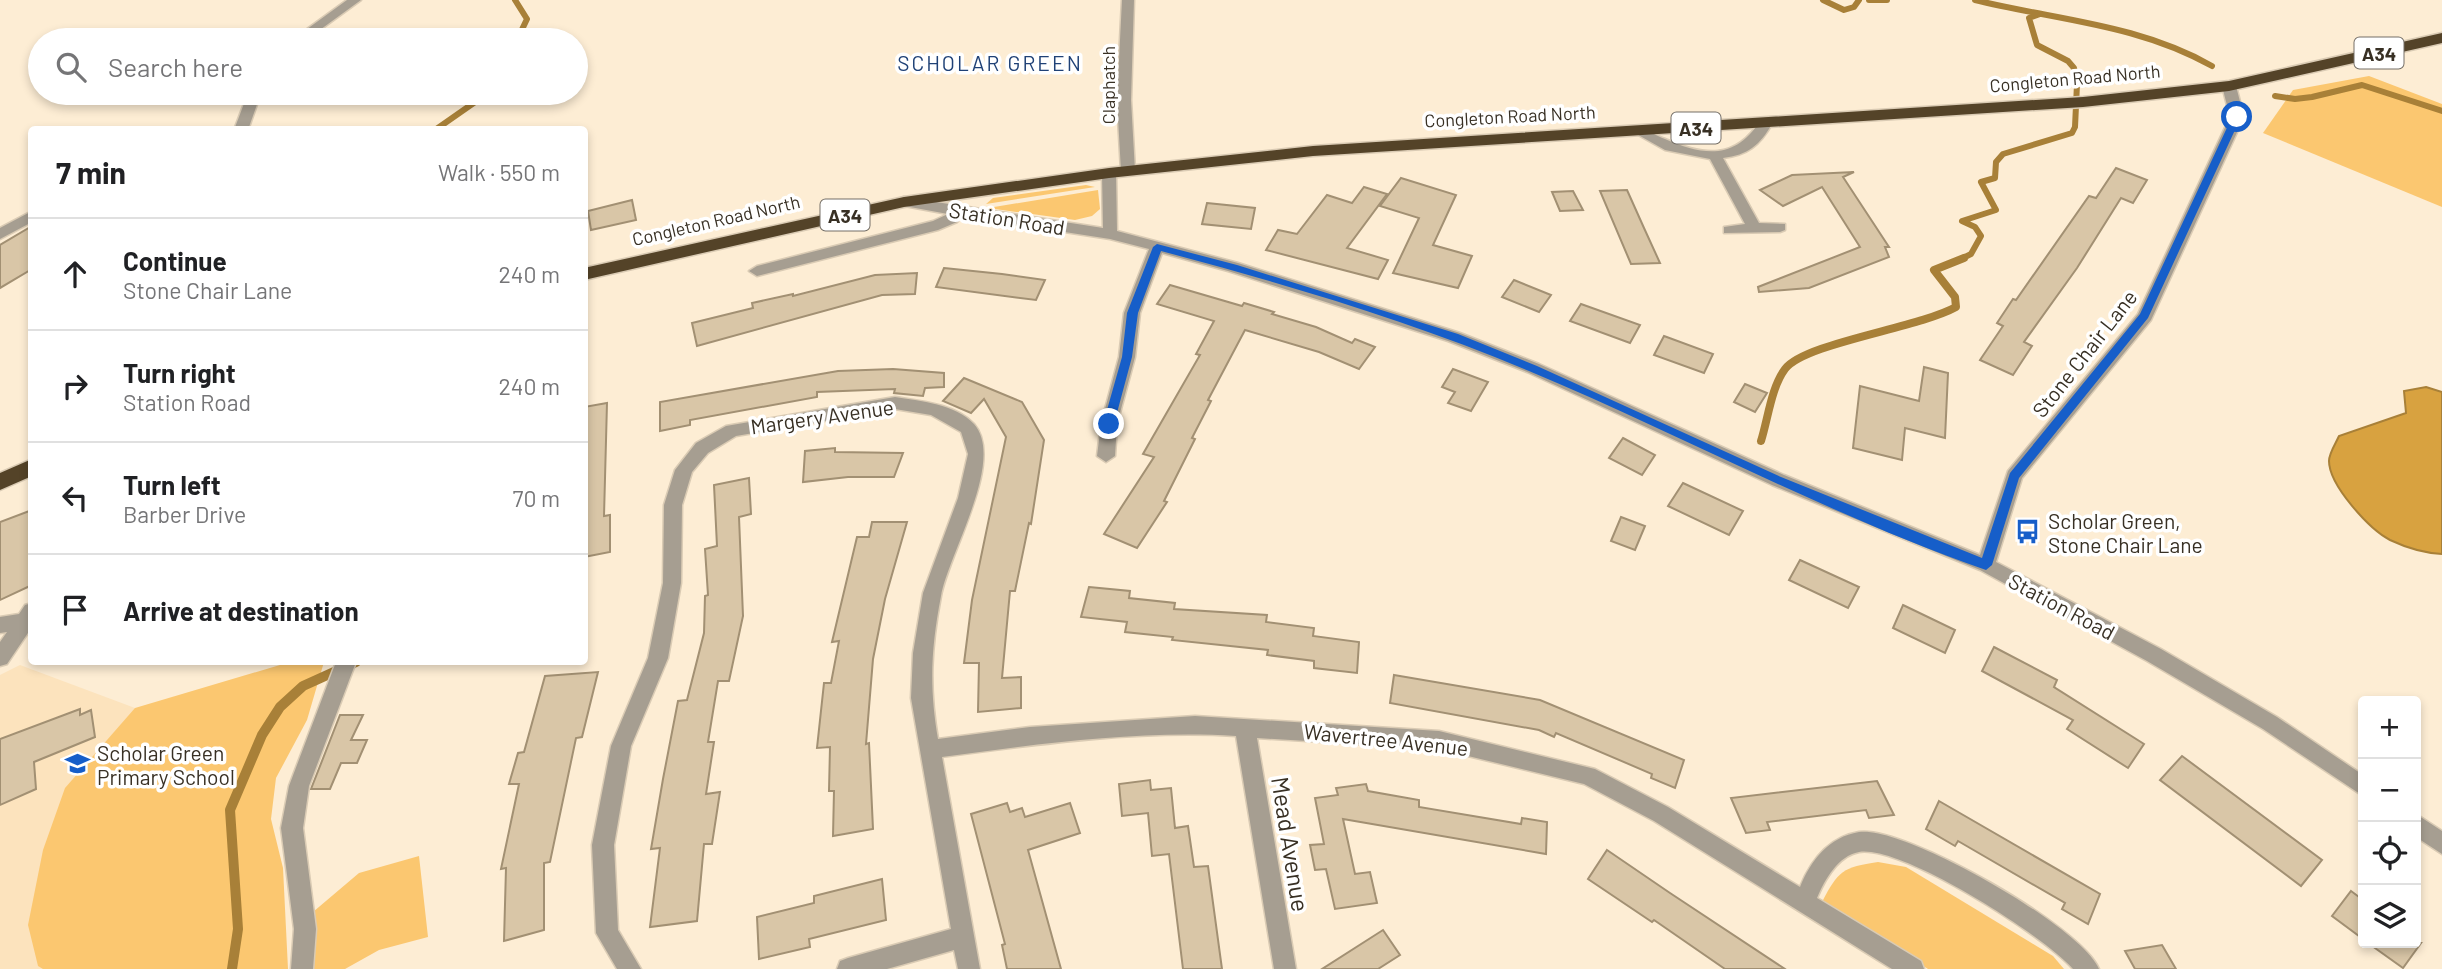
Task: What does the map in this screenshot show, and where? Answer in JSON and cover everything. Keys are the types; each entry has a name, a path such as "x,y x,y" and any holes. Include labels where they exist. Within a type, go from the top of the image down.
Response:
{"highway":[{"name":"Congleton Road North","path":"588,270 904,202 1110,173 1313,151 2083,102 2229,86 2442,38"},
{"path":"0,482 28,469"}],"street":[{"path":"315,28 355,0"},
{"name":"Claphatch","path":"1128,0 1124,100 1128,171"},
{"name":"Stone Chair Lane","path":"1986,565 2014,476 2145,316 2237,117 2229,86"},
{"path":"242,126 250,105"},
{"path":"1640,132 1675,150 1694,155 1714,154 1749,145 1762,134 1765,124"},
{"path":"1714,154 1755,229"},
{"path":"1110,173 1110,234"},
{"name":"Station Road","path":"904,202 1110,234 1233,267 1454,337 1534,368 1777,480 1986,565 2259,716 2358,784"},
{"path":"757,271 937,225 952,219 958,211"},
{"path":"0,234 28,218"},
{"path":"1729,230 1780,227"},
{"path":"1105,456 1109,424 1127,357 1132,313 1157,247"},
{"name":"Margery Avenue","path":"630,969 607,933 603,845 621,746 659,658 672,583 673,505 684,470 702,448 732,430 895,403 935,409 968,428 977,454 967,498 932,593 923,653 921,698 969,969"},
{"path":"0,625 27,616"},
{"path":"0,658 27,616"},
{"path":"302,969 305,929 292,828 299,786 345,665"},
{"name":"Wavertree Avenue","path":"932,749 1129,728 1245,728 1439,740 1516,757 1588,776 1661,814 1913,969"},
{"name":"Mead Avenue","path":"1245,728 1285,969"},
{"path":"2421,828 2442,844"},
{"path":"1805,901 1814,875 1826,858 1844,848 1871,841 1912,852 2060,939 2088,969"},
{"path":"848,969 963,936"}],"shaded area":[{"path":"2369,76 2442,104 2442,207 2263,133 2293,90"},
{"path":"1086,185 1095,187 986,204 993,198"},
{"path":"1098,190 1100,209 1092,216 1075,220 988,208"},
{"path":"2426,387 2442,392 2442,554 2409,548 2381,534 2361,516 2343,494 2329,461 2339,436 2406,413 2404,391"},
{"name":"Scholar Green Primary School","path":"20,665 135,708 173,821 154,969 0,969 0,675"},
{"path":"280,665 323,665 307,720 276,778 271,819 283,868 288,969 43,969 38,966 28,925 43,850 65,788 135,708"},
{"path":"419,856 428,937 379,950 345,969 313,969 313,912 359,873"},
{"path":"1878,862 1906,867 2053,956 2064,969 1928,969 1822,902 1843,872"}],"building":[{"path":"2116,168 2147,180 2133,203 2121,198 2077,268 2024,342 2032,346 2013,375 1980,360 2003,326 1997,323 2013,299 2016,300 2089,196 2096,198"},
{"path":"1854,172 1843,177 1889,247 1885,247 1889,257 1809,288 1759,292 1758,287 1860,247 1822,187 1783,206 1760,190 1792,175"},
{"path":"1401,178 1456,195 1433,245 1472,256 1458,288 1393,273 1419,218 1380,206"},
{"path":"1364,187 1387,194 1347,248 1388,260 1378,279 1266,250 1278,230 1297,234 1327,195 1352,203"},
{"path":"1627,190 1660,263 1631,264 1600,191"},
{"path":"1573,191 1583,210 1560,211 1552,192"},
{"path":"632,200 636,220 591,230 588,211"},
{"path":"1207,203 1255,208 1251,229 1202,224"},
{"path":"28,228 28,271 0,288 0,245"},
{"path":"944,268 1045,280 1036,300 936,287"},
{"path":"917,273 915,294 882,295 697,346 692,323 753,308 752,303 793,296 875,275"},
{"path":"1514,280 1551,295 1539,312 1502,297"},
{"path":"1170,285 1242,306 1244,303 1274,312 1272,314 1316,327 1352,343 1355,339 1375,347 1359,369 1319,352 1245,330 1208,400 1211,401 1192,438 1195,439 1164,501 1167,502 1137,548 1104,534 1154,457 1143,454 1200,355 1196,354 1214,321 1157,304"},
{"path":"1581,304 1640,325 1630,343 1570,321"},
{"path":"1664,336 1713,354 1704,373 1654,355"},
{"path":"1924,367 1948,373 1945,438 1905,428 1902,460 1853,448 1860,386 1919,401"},
{"path":"893,369 944,373 944,387 925,388 923,396 894,393 895,389 817,392 817,397 690,420 690,425 660,431 660,402 838,371"},
{"path":"1453,369 1488,382 1471,411 1448,403 1455,392 1442,387"},
{"path":"964,378 1022,402 1044,440 1031,524 1029,523 1015,591 1010,591 1002,678 1021,677 1021,708 978,712 979,663 964,663 972,600 1006,437 984,399 971,413 943,401"},
{"path":"1745,384 1767,393 1755,412 1734,402"},
{"path":"607,403 604,516 610,515 610,552 588,556 588,406"},
{"path":"1623,438 1655,455 1642,475 1609,458"},
{"path":"835,448 835,452 903,453 894,477 848,477 803,482 805,451"},
{"path":"749,478 751,514 739,517 743,616 729,681 718,681 708,742 714,742 706,794 720,792 712,844 704,844 697,921 650,927 660,848 651,849 663,779 678,701 687,700 704,633 705,596 708,595 705,549 717,546 714,485"},
{"path":"1683,483 1743,511 1729,535 1668,506"},
{"path":"28,512 28,587 0,600 0,522"},
{"path":"1621,517 1645,526 1635,550 1611,541"},
{"path":"872,522 907,522 885,599 873,659 866,744 869,743 873,829 833,836 834,791 829,791 830,747 817,748 824,683 831,683 839,641 832,642 857,537 869,537"},
{"path":"1800,560 1859,587 1848,608 1789,580"},
{"path":"1089,587 1130,591 1129,598 1175,603 1174,609 1267,615 1266,622 1314,628 1313,636 1359,642 1357,673 1314,668 1314,661 1267,655 1268,650 1125,632 1127,622 1081,617"},
{"path":"1903,605 1955,630 1945,653 1893,628"},
{"path":"1994,647 2057,680 2054,687 2144,744 2128,768 2067,729 2073,720 1982,671"},
{"path":"598,672 582,737 576,738 550,862 544,863 544,930 504,941 506,868 501,869 519,784 509,784 518,753 524,752 545,676"},
{"path":"1394,675 1540,700 1684,760 1675,788 1651,778 1652,774 1556,733 1554,737 1539,730 1390,703"},
{"path":"80,709 80,715 91,710 95,737 34,762 36,789 0,805 0,739"},
{"path":"340,715 363,715 351,740 367,740 357,763 341,763 330,789 311,789"},
{"path":"2182,756 2322,860 2301,886 2160,780"},
{"path":"1150,780 1151,790 1171,788 1175,828 1188,826 1194,867 1208,866 1222,969 1183,969 1169,854 1152,856 1148,813 1122,816 1119,784"},
{"path":"1877,781 1894,815 1869,818 1866,810 1767,822 1770,830 1746,833 1731,798"},
{"path":"1366,784 1368,791 1419,800 1419,807 1521,824 1522,818 1547,822 1546,854 1343,819 1355,874 1370,872 1377,903 1335,909 1326,869 1315,870 1310,845 1324,844 1315,798 1338,795 1336,788"},
{"path":"1939,801 2100,894 2088,924 2062,909 2065,903 1958,841 1955,846 1926,829"},
{"path":"1007,803 1010,812 1022,808 1025,817 1070,803 1080,833 1028,850 1061,969 1007,969 1002,945 1005,944 971,814"},
{"path":"1607,850 1785,969 1725,969 1654,920 1652,922 1588,879"},
{"path":"882,879 886,920 809,939 810,947 759,959 757,917 814,903 814,896"},
{"path":"2351,891 2358,896 2358,935 2332,916"},
{"path":"1383,930 1400,955 1378,969 1322,969"},
{"path":"2162,945 2176,969 2135,969 2125,951"},
{"path":"2375,948 2417,948 2403,968"}],"waterway":[{"path":"515,0 527,19 523,28"},
{"path":"1823,0 1844,10 1854,7 1859,0"},
{"path":"1869,0 1887,0"},
{"path":"1975,0 2126,32 2184,52 2212,66"},
{"path":"1959,260 1971,254 1981,236 1975,227 1962,221 1996,210 1981,182 1995,178 1996,162 2003,154 2072,133 2075,127 2077,84 2074,68 2068,61 2037,45 2029,18 2040,14"},
{"path":"2275,96 2295,99 2312,97 2362,85 2442,111"},
{"path":"441,126 471,105"},
{"path":"1959,260 1964,258"},
{"path":"1761,441 1773,394 1785,369 1814,351 1939,315 1956,307 1955,297 1934,270 1959,260"},
{"path":"232,969 238,929 230,810 262,735 280,707 303,686 349,665"}],"place":[{"name":"Scholar Green, Stone Chair Lane","path":"2028,532"},
{"name":"Scholar Green Primary School","path":"77,764"}],"district":[{"name":"SCHOLAR GREEN","path":"990,62"}],"route":[{"path":"1109,424 1123,377 1132,313 1157,247 1233,267 1454,337 1534,368 1777,480 1986,565 2014,476 2145,316 2237,117"}]}
